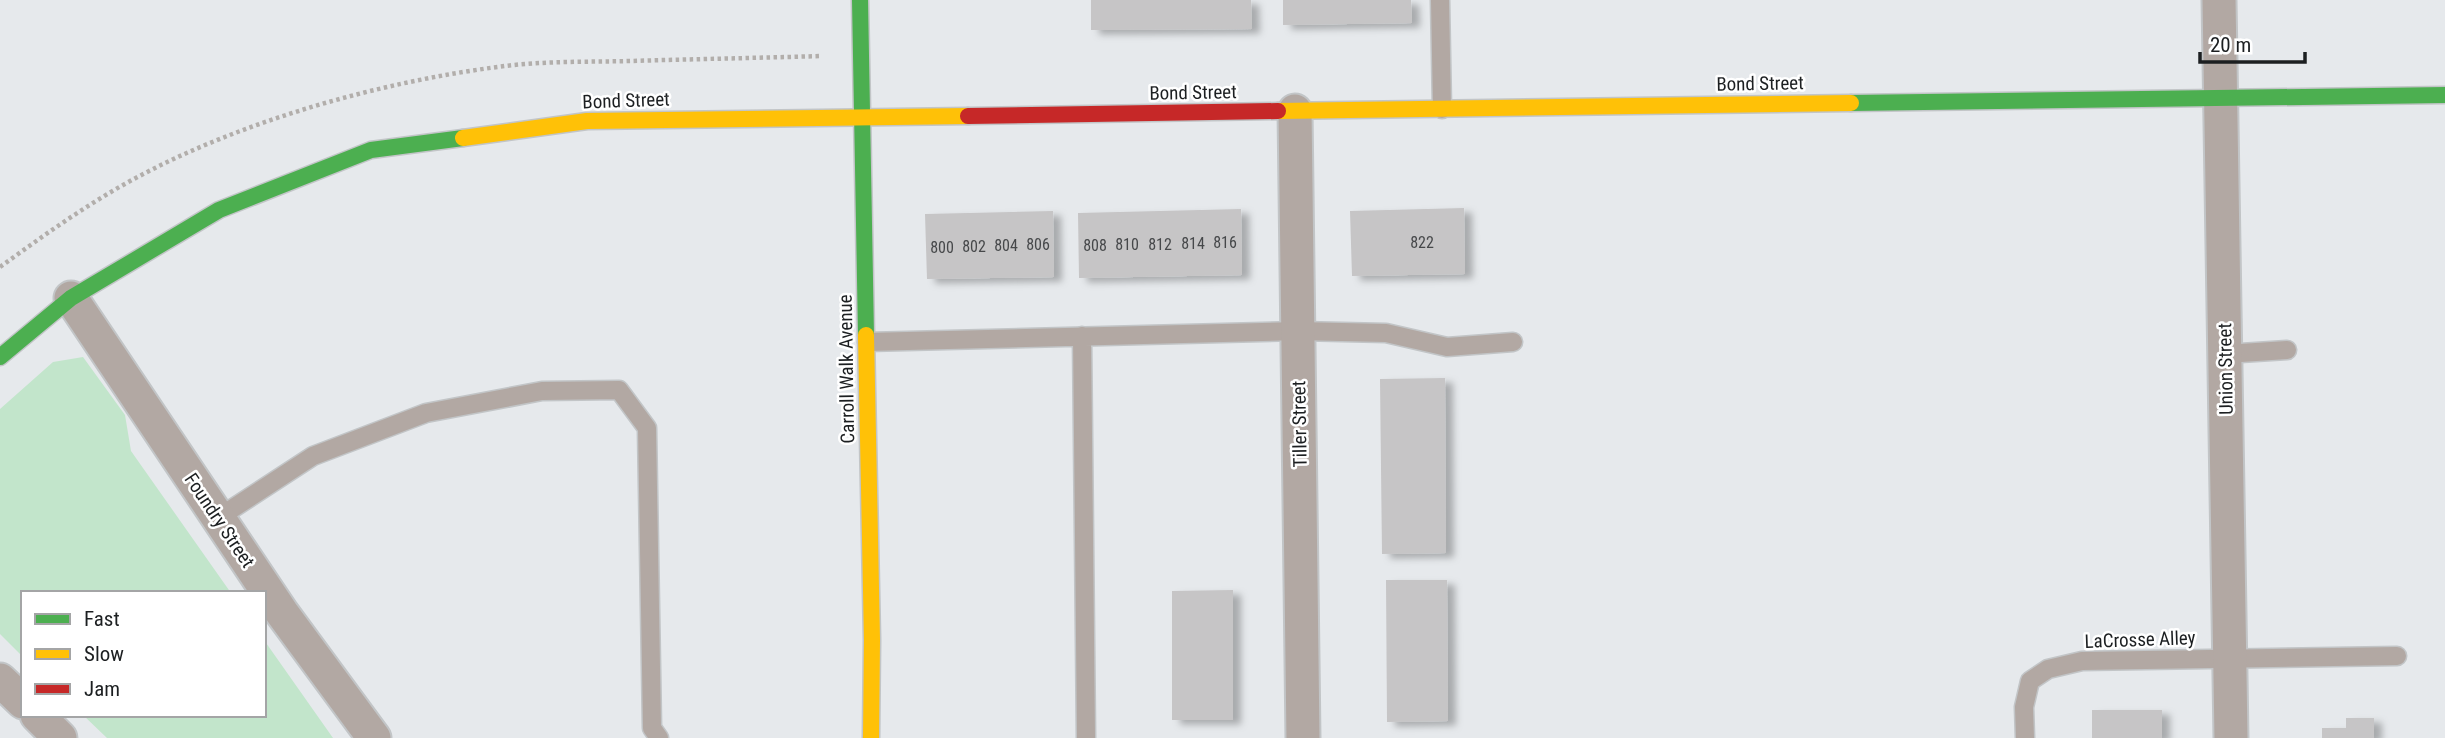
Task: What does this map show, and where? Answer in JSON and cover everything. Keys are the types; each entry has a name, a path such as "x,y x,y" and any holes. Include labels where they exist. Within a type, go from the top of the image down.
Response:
{"street":[{"name":"Carroll Walk Avenue","path":"860,0 872,640 871,738"},
{"name":"Union Street","path":"2219,0 2231,738"},
{"name":"Bond Street","path":"0,357 71,298 219,210 371,150 587,121 2445,94"},
{"name":"Tiller Street","path":"1295,111 1303,738"},
{"name":"Foundry Street","path":"71,298 282,613 374,738"},
{"path":"39,717 60,738"}],"lane":[{"path":"1440,0 1442,109"},
{"path":"867,342 1298,331 1386,333 1447,347 1513,342"},
{"path":"1082,336 1086,738"},
{"path":"2225,354 2287,350"},
{"path":"218,518 313,456 426,414 542,391 619,390 647,428 652,728 659,738"},
{"path":"2230,658 2397,656"},
{"name":"LaCrosse Alley","path":"2025,738 2024,707 2030,681 2048,669 2081,661 2230,658"}],"green space":[{"path":"83,357 125,415 131,451 230,591 21,591 21,655 0,634 0,409 53,362"},
{"path":"266,643 333,738 107,738 85,717 266,717"}],"building":[{"path":"1091,0 1251,0 1252,29 1091,30"},
{"path":"1283,0 1411,0 1412,23 1283,25"},
{"path":"1464,208 1465,274 1352,276 1350,211"},
{"path":"1241,209 1242,275 1079,278 1078,213"},
{"path":"1053,211 1054,277 927,279 925,214"},
{"path":"1445,378 1446,553 1382,554 1380,379"},
{"path":"1386,580 1447,580 1448,721 1387,722"},
{"path":"1233,590 1233,720 1172,720 1172,591"},
{"path":"2092,710 2162,710 2162,738 2092,738"},
{"path":"2346,718 2374,718 2374,738 2322,738 2322,728 2346,728"}],"traffic: fast":[{"path":"860,0 866,335"},
{"path":"1851,103 2445,95"},
{"path":"0,357 71,298 219,210 371,150 463,138"}],"traffic: slow":[{"path":"1278,111 1851,103"},
{"path":"463,138 587,121 968,116"},
{"path":"866,335 872,640 871,738"}],"traffic: jam":[{"path":"968,116 1278,111"}]}
